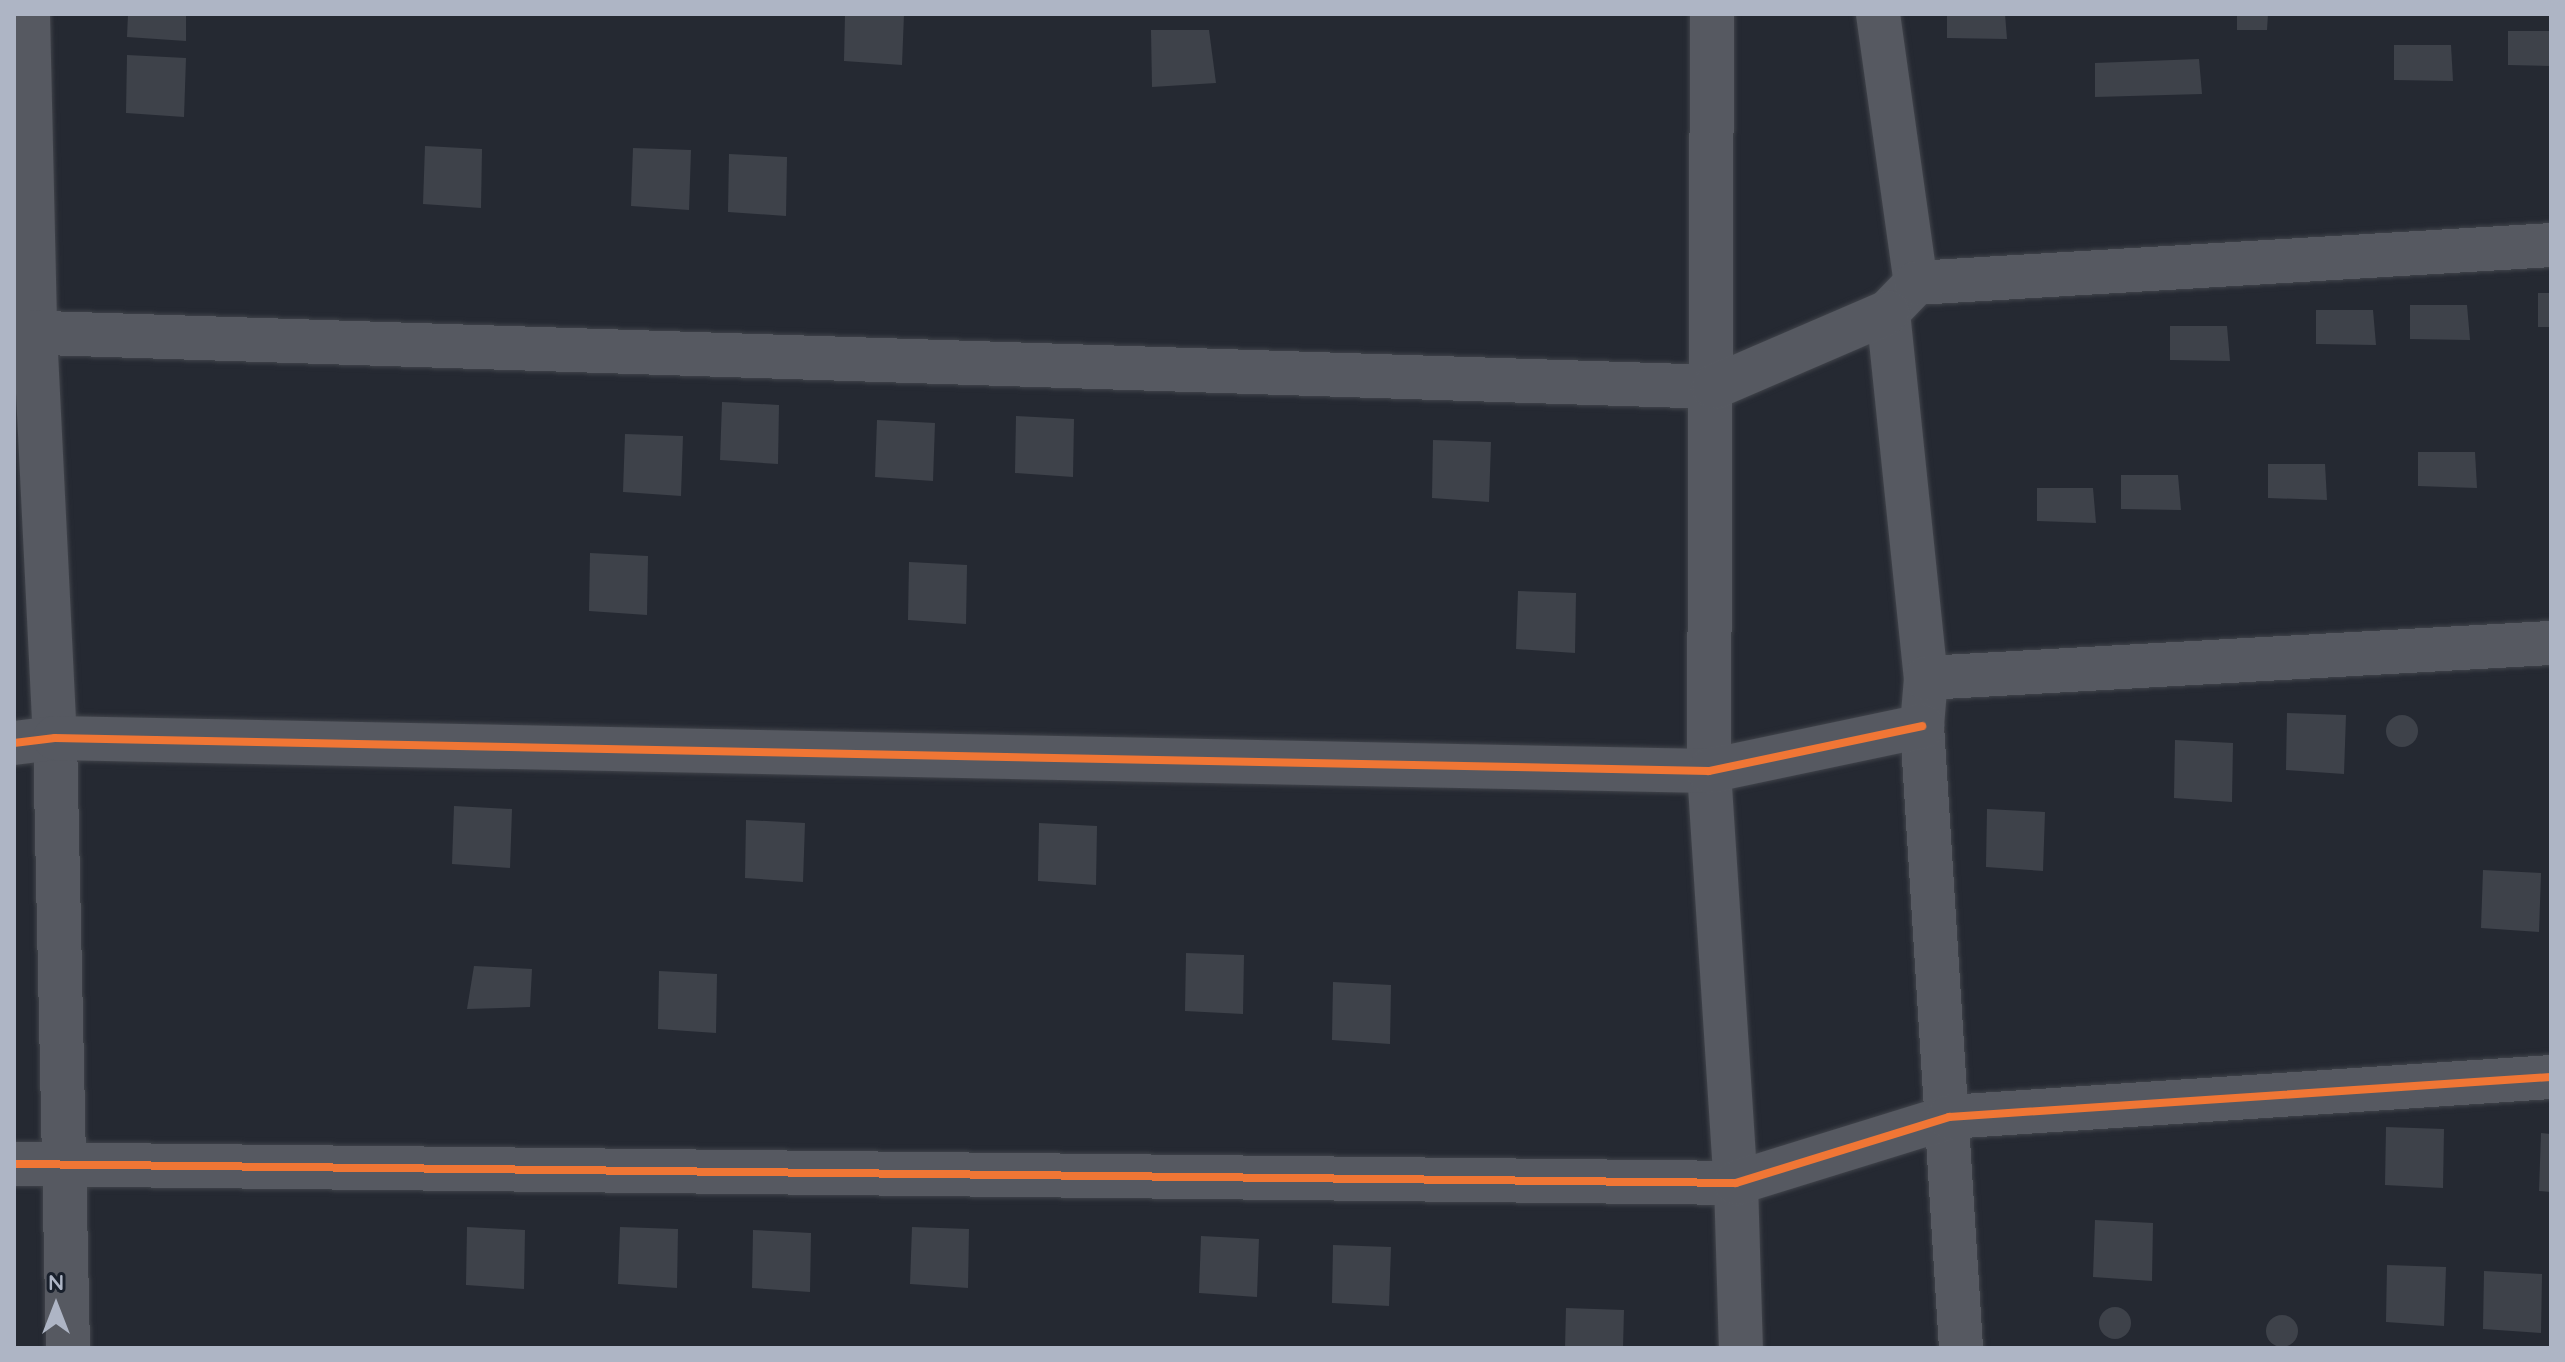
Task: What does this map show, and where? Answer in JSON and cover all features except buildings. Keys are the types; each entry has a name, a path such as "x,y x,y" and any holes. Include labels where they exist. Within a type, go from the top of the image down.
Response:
{"street":[{"path":"28,14 24,332 35,741 62,1161 68,1348"},
{"path":"1712,14 1714,387 1709,771 1736,1183 1741,1348"},
{"path":"1878,14 1902,298 1926,678 1922,726 1949,1117 1961,1348"},
{"path":"24,332 1714,387 1902,298 2551,245"},
{"path":"1926,678 2551,643"},
{"path":"35,741 1709,771 1922,726"},
{"path":"14,1164 62,1161 1736,1183 1949,1117 2551,1077"}],"cycle path":[{"path":"14,743 55,738 1709,771 1922,726"},
{"path":"14,1164 1736,1183 1949,1117 2551,1077"}]}
